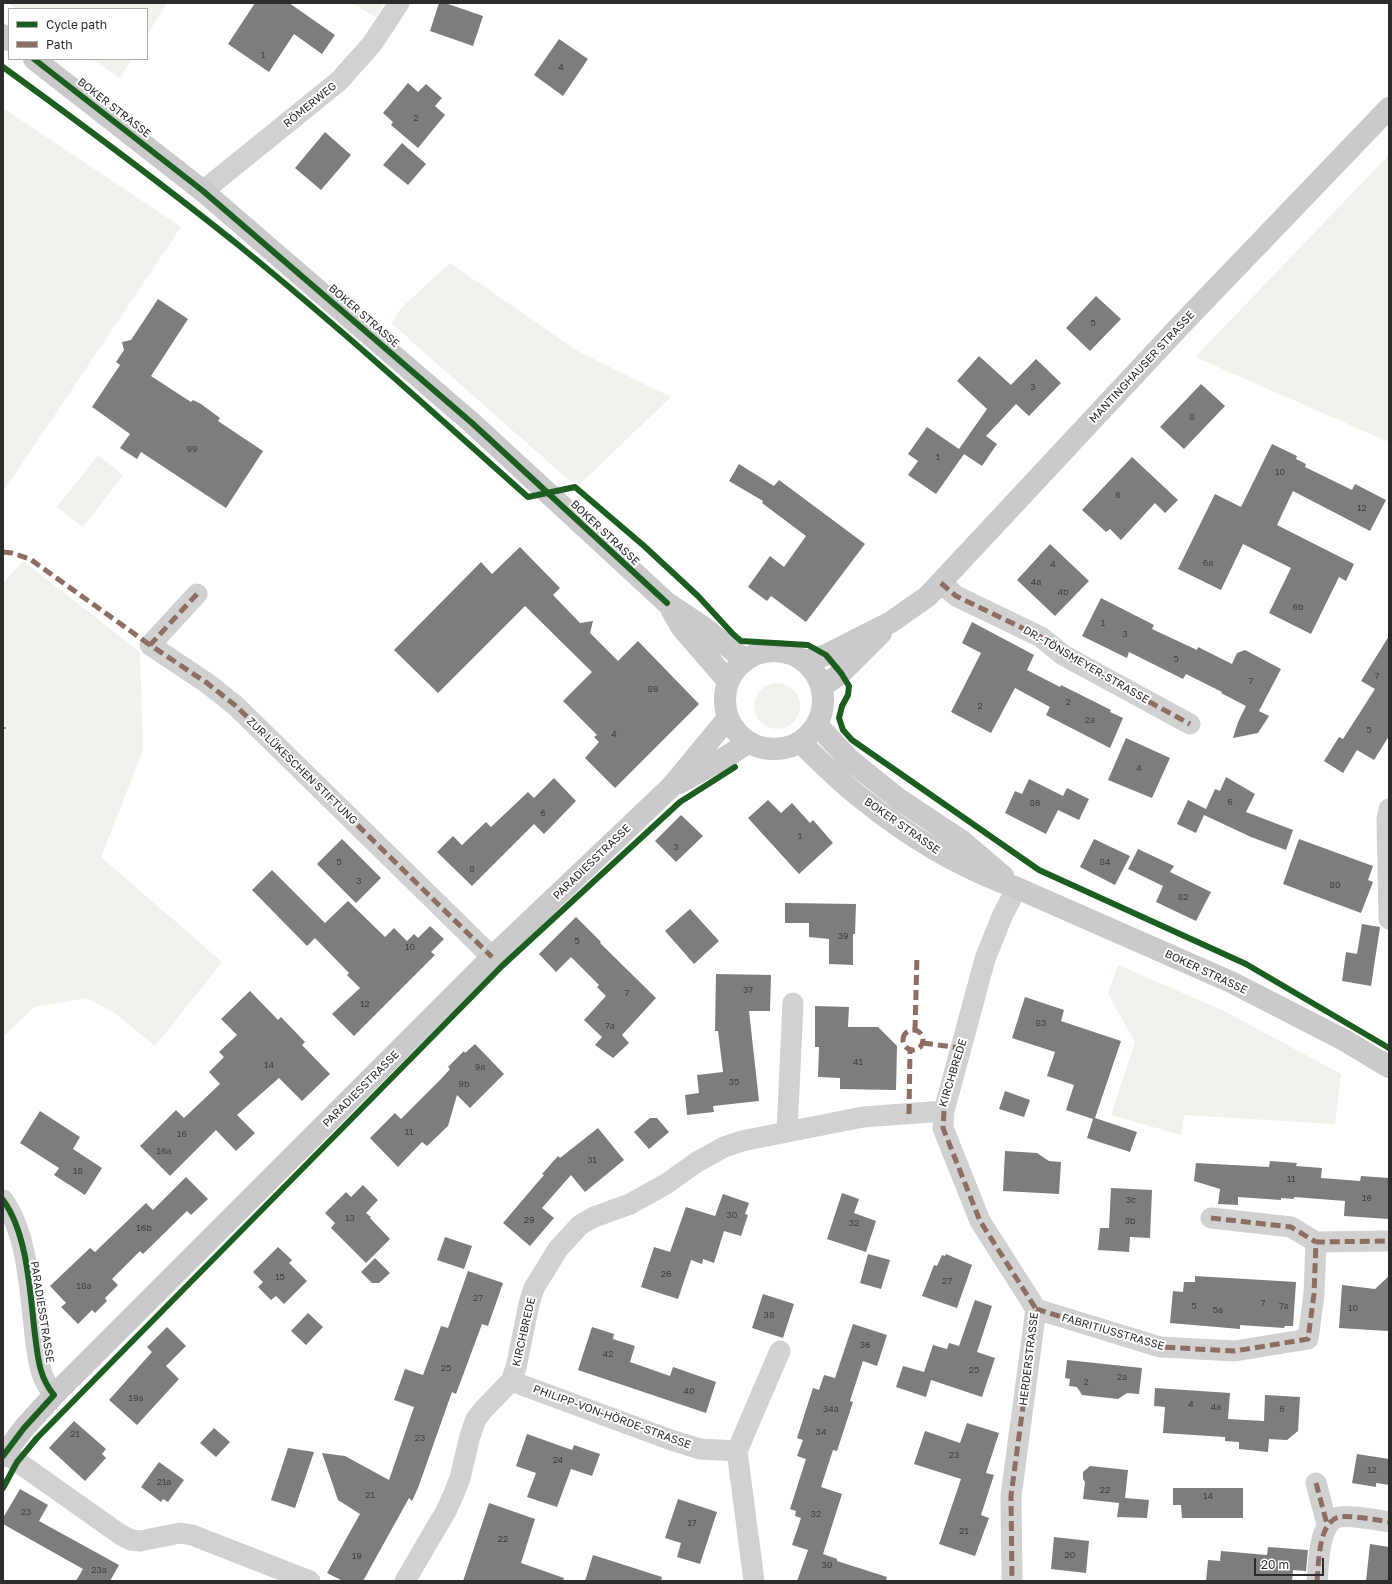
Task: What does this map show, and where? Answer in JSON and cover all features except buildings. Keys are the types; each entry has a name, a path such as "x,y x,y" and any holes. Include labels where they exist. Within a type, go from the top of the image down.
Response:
{"main road":[{"name":"BOKER STRASSE","path":"35,60 203,191 472,423 667,603 703,627 745,660"},
{"name":"MANTINGHAUSER STRASSE","path":"805,661 826,655 891,622 928,596 1179,327 1389,108"},
{"name":"BOKER STRASSE","path":"667,603 682,628 728,681"},
{"name":"MANTINGHAUSER STRASSE","path":"822,687 841,673 891,622"},
{"path":"776,650 791,653 805,661 816,672 822,687 824,700 822,713 817,725 810,734 800,742 783,748 766,749 749,742 736,732 728,718 725,700 728,681 735,670 745,660 760,652 776,650"},
{"name":"PARADIESSTRASSE","path":"4,1454 24,1428 54,1395 492,957 671,787 728,718"},
{"name":"BOKER STRASSE","path":"817,725 849,759 871,777 900,800 962,841 1018,888"},
{"name":"PARADIESSTRASSE","path":"671,787 726,757 749,742"},
{"name":"BOKER STRASSE","path":"800,742 860,797 910,835 943,856 985,876 1018,888 1231,982 1388,1062"}],"street":[{"name":"RÖMERWEG","path":"203,191 340,81 372,44 399,3"},
{"name":"DR.-TÖNSMEYER-STRASSE","path":"941,583 956,596 1041,637 1063,655 1190,724"},
{"name":"ZUR LÜKESCHEN STIFTUNG","path":"197,594 150,644 207,682 236,706 492,957"},
{"path":"1389,809 1387,819 1389,919"},
{"name":"KIRCHBREDE","path":"405,1581 446,1511 453,1496 460,1478 470,1436 476,1420 484,1409 511,1381 516,1368 529,1304 534,1288 558,1249 580,1225 594,1217 630,1204 666,1184 697,1162 724,1147 742,1141 863,1117 944,1111 985,959 1003,914 1018,888"},
{"path":"787,1132 793,1003"},
{"name":"HERDERSTRASSE","path":"944,1111 943,1128 980,1220 1036,1309 1011,1496 1012,1581"},
{"name":"PARADIESSTRASSE","path":"3,1200 14,1218 20,1239 27,1272 40,1367 46,1386 54,1395"},
{"path":"1211,1218 1291,1227 1316,1242 1389,1241"},
{"name":"FABRITIUSSTRASSE","path":"1036,1309 1160,1348 1235,1351 1308,1339 1314,1294 1316,1242"},
{"path":"754,1581 737,1451 780,1351"},
{"name":"PHILIPP-VON-HÖRDE-STRASSE","path":"511,1381 671,1440 700,1449 737,1451"},
{"path":"4,1454 121,1535 132,1540 140,1541 180,1533 192,1535 310,1581"},
{"path":"1316,1483 1328,1524"},
{"path":"1317,1581 1322,1536 1328,1524 1339,1517 1389,1522"}],"shaded area":[{"path":"8,3 167,3 148,33 148,8 16,8"},
{"path":"351,3 384,3 376,17"},
{"path":"93,60 131,60 120,78"},
{"path":"3,108 181,227 3,492"},
{"path":"1389,155 1389,442 1195,357"},
{"path":"450,263 579,352 671,397 580,484 571,482 392,324 400,309"},
{"path":"98,455 123,475 83,527 57,507"},
{"path":"23,561 140,652 143,750 101,857 222,962 155,1046 116,1014 87,998 34,1007 3,1037 3,744 5,726 3,711 3,583"},
{"path":"782,683 786,684 796,693 799,697 799,715 790,725 782,729 772,729 764,725 755,715 754,701 758,693 768,684"},
{"path":"1118,965 1224,1011 1341,1074 1335,1124 1184,1115 1181,1135 1111,1115 1135,1042 1108,994"}],"marked path":[{"path":"3,552 12,553 30,559 150,645"},
{"path":"941,583 956,596 1041,637 1063,655 1190,724"},
{"path":"197,594 150,645 207,683 236,706 492,957"},
{"path":"915,1030 917,956"},
{"path":"909,1030 917,1030 923,1036 923,1040 923,1044 917,1050 909,1050 903,1044 903,1036 909,1030"},
{"path":"923,1043 961,1048"},
{"path":"909,1114 910,1050"},
{"path":"944,1111 943,1128 980,1221 1036,1309 1011,1496 1012,1581"},
{"path":"1211,1218 1291,1227 1316,1242"},
{"path":"1036,1309 1160,1347 1235,1351 1308,1339 1314,1294 1316,1242 1389,1241"},
{"path":"1316,1483 1327,1524"},
{"path":"1317,1581 1319,1554 1323,1535 1332,1520 1339,1517 1349,1517 1389,1522"}],"cycle path":[{"path":"35,60 203,191 472,423 667,603"},
{"path":"3,67 183,201 279,278 422,402 528,497 575,487 643,545 698,596 741,641 808,645 826,655 841,673 849,686 848,695 842,706 839,718 843,730 852,740 1039,870 1246,964 1389,1048"},
{"path":"3,1488 17,1462 37,1438 502,966 680,802 735,767"},
{"path":"3,1200 18,1230 23,1247 38,1359 45,1381 54,1395 24,1428 3,1456"}]}
